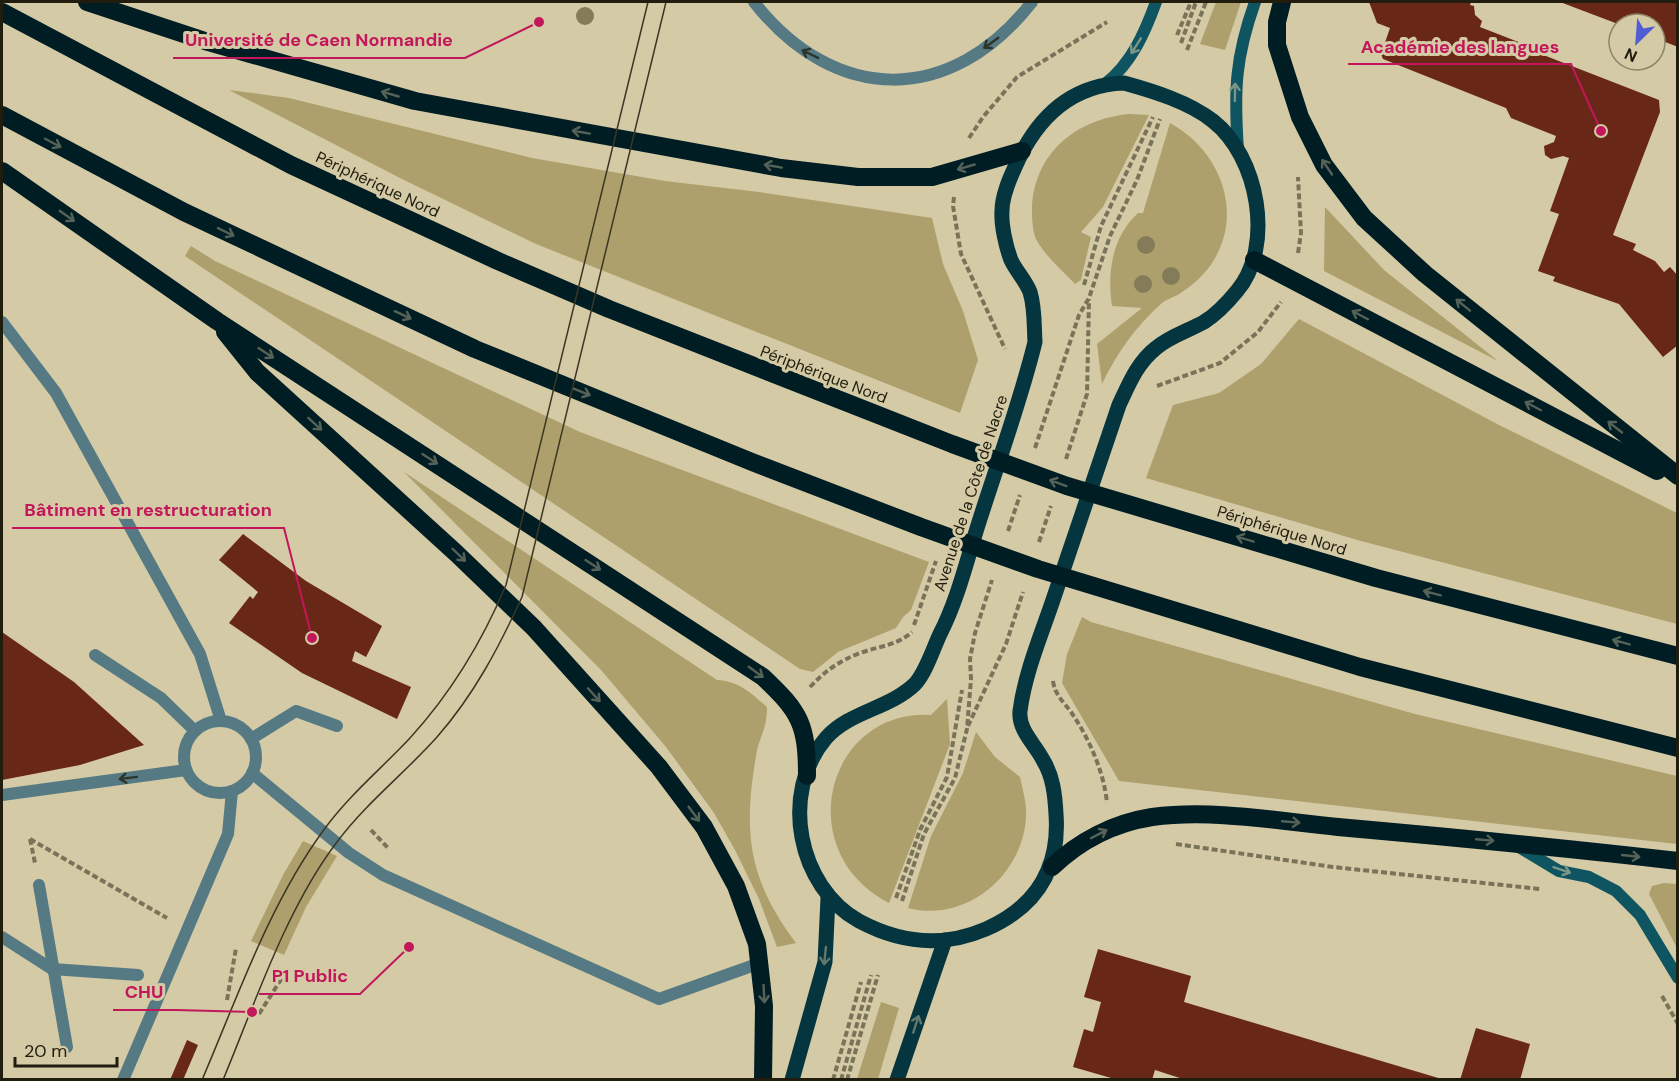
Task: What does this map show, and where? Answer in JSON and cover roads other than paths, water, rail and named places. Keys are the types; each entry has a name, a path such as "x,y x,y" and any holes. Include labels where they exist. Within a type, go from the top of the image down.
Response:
{"highway":[{"path":"87,2 205,41 415,101 781,168 858,177 932,177 1022,151"},
{"path":"1282,2 1277,22 1277,45 1300,117 1324,165 1364,218 1425,274 1677,476"},
{"name":"Périphérique Nord","path":"2,12 291,165 498,261 630,318 941,440 1067,486 1376,578 1677,656"},
{"path":"2,115 184,212 475,349 752,462 921,527 1038,569 1360,667 1677,748"},
{"path":"2,171 217,321 722,647 763,677 792,705 804,728 807,776"},
{"path":"1254,260 1677,482"},
{"path":"217,321 257,372 456,553 534,628 659,768 704,827 736,886 757,944 764,1006 763,1080"},
{"path":"1052,867 1080,844 1109,829 1151,818 1205,814 1510,842 1677,861"}],"main road":[{"name":"Avenue de la Côte de Nacre","path":"1105,84 1117,75 1144,34 1156,2"},
{"name":"Avenue de la Côte de Nacre","path":"1238,150 1214,121 1157,94 1124,83 1105,84 1080,92 1059,104 1039,126 1022,151 1010,179 1002,211 1011,260 1029,291 1034,309 1035,342 1028,373 946,622 916,683 838,727 823,742 807,776 800,809 803,847 810,866 828,898 849,915 881,931 918,942 963,938 1010,917 1038,890 1052,867 1057,828 1055,795 1043,760 1023,730 1019,714 1035,654 1119,405 1137,368 1155,348 1187,328 1203,322 1221,309 1239,289 1254,260 1260,226 1253,190 1238,150 1235,87 1246,28 1255,2"},
{"path":"1510,842 1559,871 1590,877 1616,891 1640,915 1677,978"},
{"path":"792,1080 825,962 828,898"},
{"path":"897,1080 945,940"}],"street":[{"path":"754,2 772,25 804,52 855,74 884,79 912,79 940,74 963,64 1010,29 1032,2"},
{"path":"2,322 56,393 200,654 221,721"},
{"path":"95,654 161,698 195,731"},
{"path":"251,739 296,711 337,726"},
{"path":"221,721 233,724 251,739 256,762 247,781 232,791 221,794 200,788 186,770 184,749 195,731 212,722 221,721"},
{"path":"2,795 186,770"},
{"path":"252,774 349,853 383,875 659,999 760,963"},
{"path":"123,1080 228,834 232,791"},
{"path":"39,885 52,969 68,1047"},
{"path":"2,937 52,969 138,975"}],"tram line":[{"path":"202,1080 270,920 286,889 323,831 343,806 410,738 453,684 487,626 506,585 648,2"},
{"path":"223,1080 273,956 319,868 360,814 425,750 463,704 485,670 522,597 666,2"}],"place":[{"name":"Université de Caen Normandie","path":"539,22"},
{"name":"Académie des langues","path":"1601,131"},
{"name":"Bâtiment en restructuration","path":"312,638"},
{"name":"P1 Public","path":"409,947"},
{"name":"CHU","path":"252,1012"}]}
